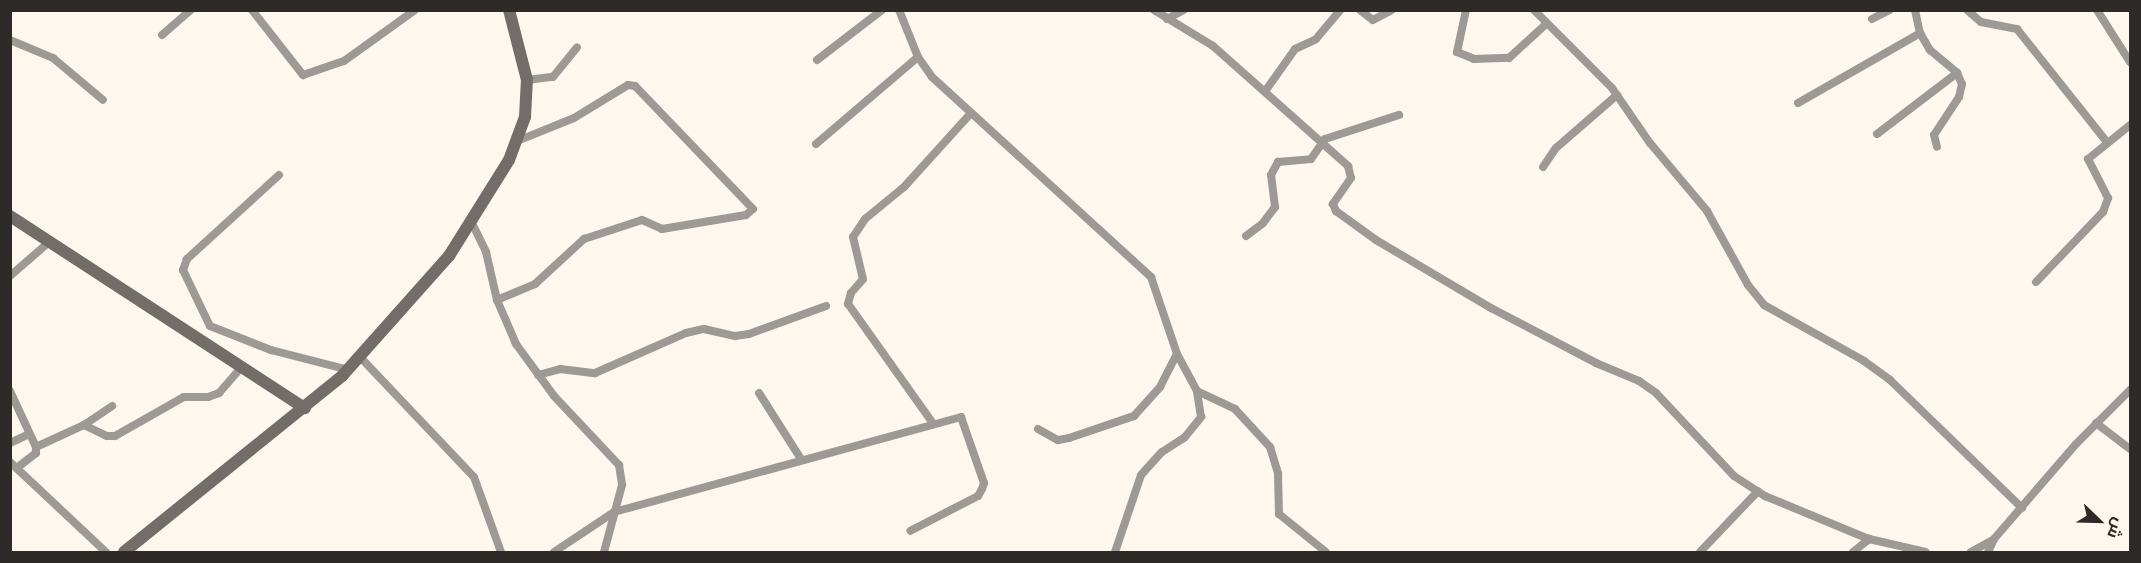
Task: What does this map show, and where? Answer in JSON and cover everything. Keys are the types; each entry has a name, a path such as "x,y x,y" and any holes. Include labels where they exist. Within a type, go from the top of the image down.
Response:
{"street":[{"path":"162,35 191,10"},
{"path":"252,10 303,75 344,61 415,10"},
{"path":"124,552 305,408 349,370 428,285 472,223 518,141 525,117 527,80 509,10"},
{"path":"817,60 882,10"},
{"path":"899,10 918,57 932,77 1151,277 1177,354 1197,392 1201,417 1185,437 1162,452 1141,475 1115,552"},
{"path":"1154,10 1214,46 1266,90 1353,172 1335,196 1336,211 1460,291 1596,363 1639,381 1656,393 1734,476 1758,491 1803,514 1869,539 1926,552"},
{"path":"1167,19 1184,10"},
{"path":"1266,90 1295,49 1316,39 1340,10"},
{"path":"1360,10 1373,20 1392,10"},
{"path":"1466,10 1457,52 1474,59 1509,58 1545,25"},
{"path":"1534,10 1545,25 1617,94 1650,143 1707,211 1748,285 1764,305 1864,361 1890,380 2022,508"},
{"path":"1872,19 1890,10"},
{"path":"1915,10 1920,33 1930,50 1957,73 1962,84 1959,97 1934,135 1937,147"},
{"path":"1967,10 1976,20 2022,34 2107,142"},
{"path":"2101,12 2130,62"},
{"path":"1798,103 1920,33"},
{"path":"10,40 53,58 103,100"},
{"path":"527,80 553,77 577,47"},
{"path":"816,144 918,57"},
{"path":"1877,134 1957,73"},
{"path":"497,300 535,284 584,239 642,219 662,229 746,214 753,210 635,86 628,85 574,118 518,141"},
{"path":"1543,167 1556,148 1617,94"},
{"path":"932,422 848,304 851,293 863,279 853,237 865,219 904,187 971,113"},
{"path":"1246,236 1263,223 1275,207 1270,188 1273,168 1278,162 1311,159 1323,142 1331,136 1365,129 1399,116"},
{"path":"2036,282 2103,212 2108,198 2088,159 2130,125"},
{"path":"279,176 187,259 183,270 210,326 271,350 349,370"},
{"path":"10,216 48,243 305,408"},
{"path":"472,223 491,266 497,300 516,344 538,375 619,465 622,485 604,552"},
{"path":"10,276 48,243"},
{"path":"538,375 560,369 595,373 686,333 704,329 750,334 826,306"},
{"path":"1038,429 1058,440 1134,416 1160,387 1177,354"},
{"path":"361,358 474,477 501,552"},
{"path":"84,425 106,436 115,436 184,397 219,393 241,368"},
{"path":"1988,552 1994,539 2096,423 2130,390"},
{"path":"10,392 36,447 36,453 14,465 91,543 106,552"},
{"path":"1197,392 1235,409 1270,447 1278,474 1279,514 1326,552"},
{"path":"759,393 801,459"},
{"path":"36,447 84,425 112,406"},
{"path":"554,552 614,512 954,416 965,420 984,483 978,496 910,531"},
{"path":"2096,423 2130,449"},
{"path":"10,443 29,434"},
{"path":"1700,552 1758,491"},
{"path":"607,538 612,552"},
{"path":"1853,552 1869,539"},
{"path":"1971,552 1994,539"}]}
